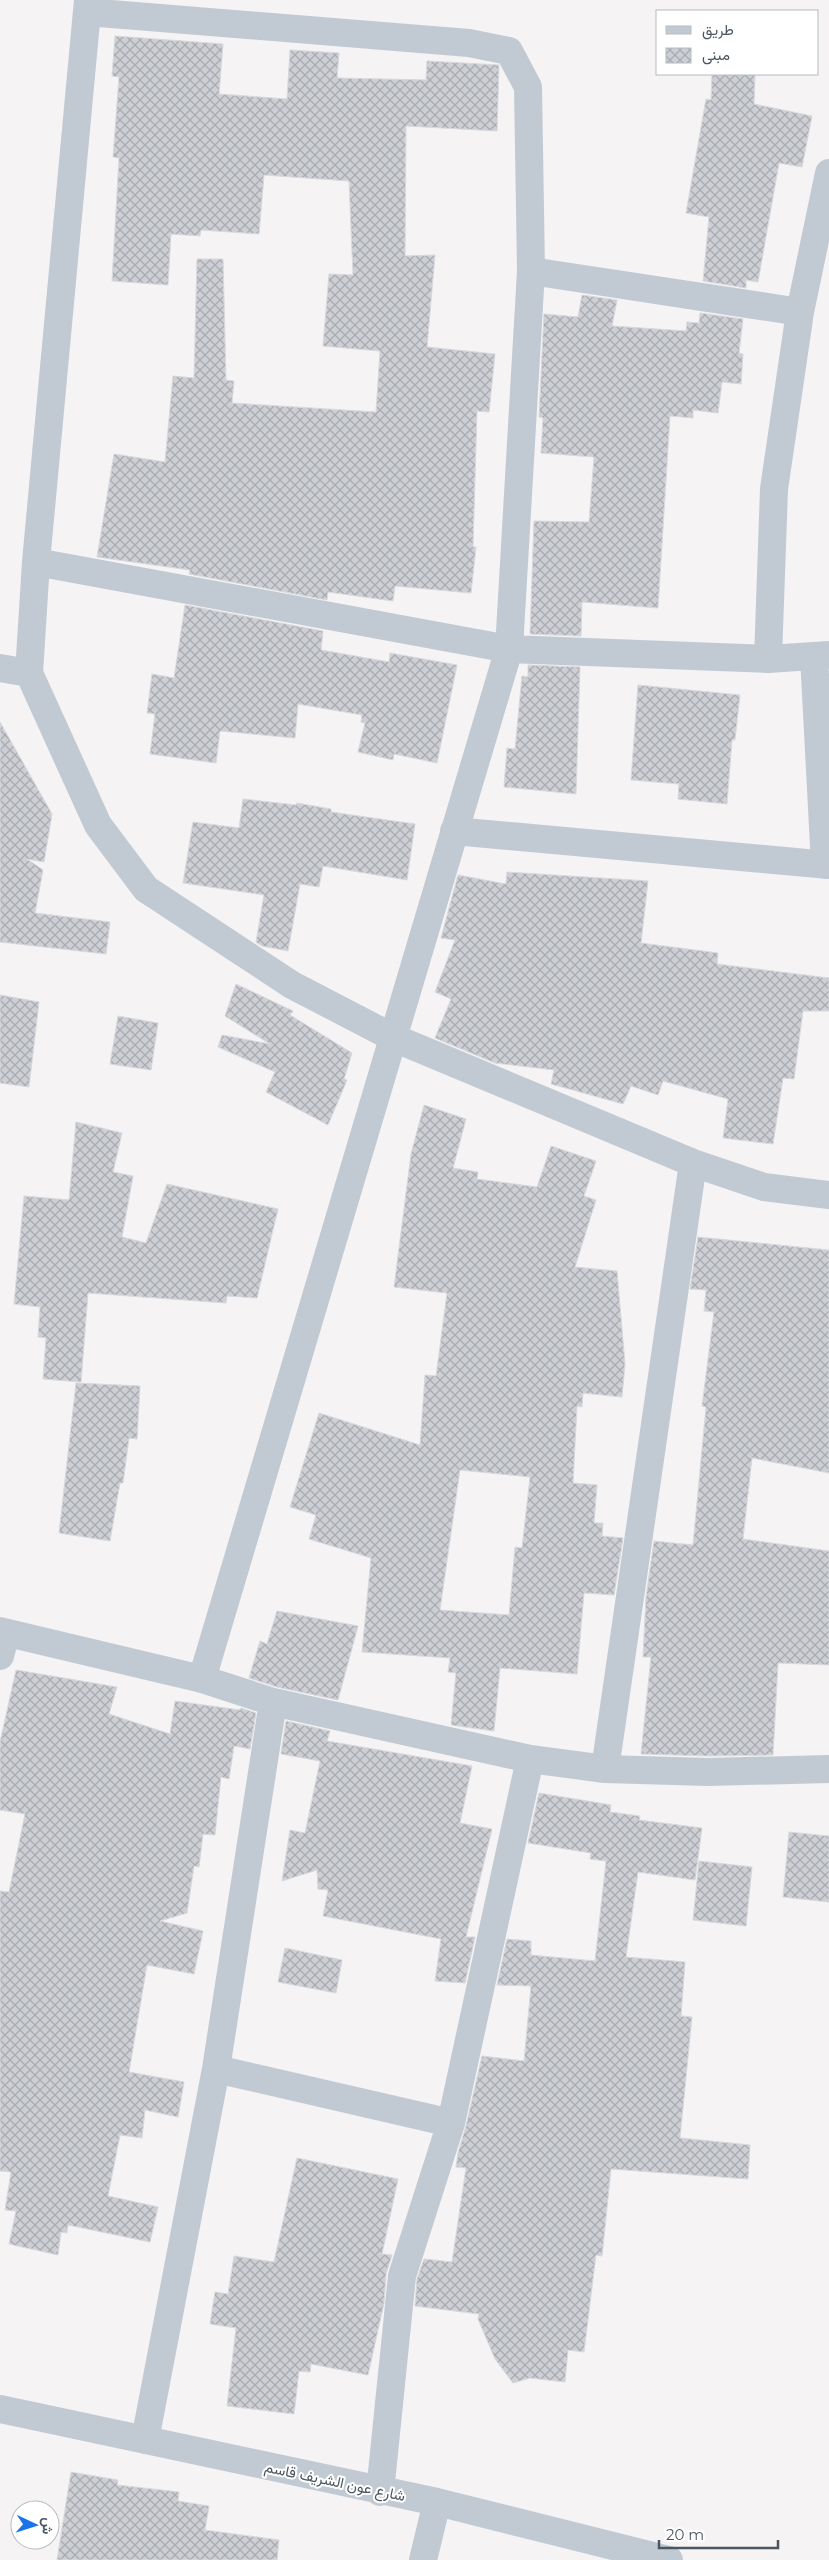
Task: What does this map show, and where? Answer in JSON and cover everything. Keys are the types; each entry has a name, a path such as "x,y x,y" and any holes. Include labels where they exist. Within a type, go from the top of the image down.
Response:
{"street":[{"path":"202,1679 394,1038 509,649 531,271 528,87 509,51 469,43 88,6 36,562 29,674 98,825 146,889 292,985 394,1038 694,1162 764,1187 829,1195"},
{"path":"768,659 774,489 800,312 829,173"},
{"path":"531,271 800,312"},
{"path":"36,562 509,649 768,659 822,656 827,865 454,831"},
{"path":"0,668 29,674"},
{"path":"605,1769 694,1162"},
{"path":"2,1640 202,1679 273,1702 530,1759 605,1769 708,1772 829,1769"},
{"path":"145,2440 216,2069 273,1702"},
{"path":"380,2492 402,2276 451,2123 530,1759"},
{"path":"216,2069 451,2123"},
{"name":"شارع عون الشريف قاسم","path":"0,2409 380,2492 437,2502 668,2560"},
{"path":"423,2560 437,2502"}],"building":[{"path":"115,36 223,44 219,94 287,99 290,50 339,53 337,78 426,80 427,61 499,65 497,131 406,126 405,256 435,255 427,347 495,354 489,412 477,411 473,547 476,547 471,593 395,586 393,601 328,592 327,600 189,574 190,570 97,557 114,454 165,462 173,376 194,378 197,259 223,259 226,380 234,381 232,403 376,412 380,351 323,346 329,274 353,275 349,181 264,175 259,234 201,230 200,236 171,234 168,285 112,281 119,158 113,157 119,77 112,76"},
{"path":"712,75 755,75 754,104 812,116 802,167 779,163 758,282 746,280 746,288 703,281 709,217 686,213 706,99 711,100"},
{"path":"582,295 617,300 612,326 686,331 687,322 699,323 700,313 743,319 739,353 743,354 741,384 722,382 718,413 693,410 693,418 670,416 658,608 582,602 581,636 530,634 534,521 589,522 594,457 541,453 543,418 539,417 544,314 578,317"},
{"path":"185,605 323,631 321,650 389,662 390,653 457,665 437,763 394,754 393,760 358,752 365,723 361,722 362,715 298,704 295,738 220,731 216,763 150,754 155,714 147,713 152,674 174,678"},
{"path":"528,665 580,667 576,794 504,787 507,748 515,749 522,676 528,677"},
{"path":"638,685 740,695 735,740 732,740 727,804 678,799 679,784 631,780"},
{"path":"0,722 52,814 44,862 27,859 43,870 35,913 110,922 106,954 0,942"},
{"path":"243,799 296,805 297,803 331,809 331,812 415,824 407,880 323,866 319,887 300,884 288,951 262,946 256,942 264,895 183,883 193,822 239,828"},
{"path":"507,872 648,881 641,943 718,953 717,964 829,978 829,1011 803,1011 794,1079 783,1078 773,1144 723,1138 728,1099 663,1081 658,1095 631,1086 623,1104 551,1084 554,1070 495,1063 435,1038 451,999 435,992 455,940 441,938 458,875 506,884"},
{"path":"236,984 293,1011 290,1015 352,1053 344,1079 347,1080 328,1125 266,1092 275,1072 218,1047 222,1035 270,1044 225,1016"},
{"path":"0,995 39,1002 29,1087 0,1083"},
{"path":"118,1016 158,1023 151,1070 110,1064"},
{"path":"424,1105 466,1119 453,1168 478,1172 477,1179 537,1187 551,1146 596,1161 584,1196 596,1200 575,1267 617,1271 625,1364 622,1397 583,1393 582,1407 577,1406 573,1483 597,1485 594,1523 603,1523 602,1536 623,1538 614,1595 584,1593 577,1674 500,1668 494,1731 451,1725 456,1673 448,1672 450,1658 362,1652 371,1558 309,1539 316,1515 290,1507 319,1413 420,1445 425,1375 436,1376 447,1293 394,1287 411,1154","holes":["460,1470 530,1477 522,1548 515,1547 509,1615 440,1610"]},
{"path":"76,1122 122,1133 113,1172 133,1176 122,1237 146,1243 167,1184 278,1209 257,1298 227,1296 226,1303 88,1293 81,1382 43,1379 46,1338 38,1337 40,1307 14,1304 24,1196 69,1200"},
{"path":"698,1237 829,1250 829,1473 752,1458 743,1539 829,1551 829,1665 778,1663 773,1755 641,1754 651,1657 643,1657 646,1597 654,1541 693,1545 706,1407 702,1406 714,1312 704,1311 706,1290 690,1289"},
{"path":"76,1383 140,1386 137,1439 129,1438 123,1483 120,1483 110,1541 59,1533"},
{"path":"277,1611 358,1626 338,1700 277,1687 249,1678 260,1641 267,1644"},
{"path":"16,1670 117,1687 109,1714 170,1734 175,1701 240,1710 241,1708 256,1713 250,1749 234,1746 229,1779 221,1777 215,1835 203,1834 199,1867 194,1866 187,1913 160,1921 203,1931 194,1974 147,1965 129,2072 184,2082 178,2117 145,2110 142,2138 120,2135 108,2196 158,2207 150,2242 68,2225 67,2233 61,2232 58,2255 9,2244 16,2211 5,2210 11,2172 0,2171 0,1891 9,1892 25,1814 0,1810 0,1742"},
{"path":"286,1721 330,1731 327,1741 472,1766 460,1823 492,1829 466,1937 475,1937 465,1983 435,1981 441,1939 323,1916 328,1890 318,1889 317,1870 282,1881 290,1830 305,1833 320,1761 281,1754"},
{"path":"539,1793 611,1805 610,1812 640,1816 639,1820 702,1828 695,1880 638,1872 626,1957 685,1962 681,2016 692,2017 680,2138 750,2145 748,2179 611,2169 602,2256 596,2255 584,2352 568,2350 565,2382 530,2378 513,2383 495,2359 478,2319 479,2314 415,2306 417,2279 424,2259 452,2262 466,2168 456,2167 458,2153 482,2056 524,2061 531,1986 497,1985 507,1939 531,1941 531,1955 595,1961 606,1861 590,1859 591,1853 528,1843"},
{"path":"789,1832 829,1836 829,1902 783,1897"},
{"path":"699,1861 752,1867 746,1926 693,1920"},
{"path":"285,1948 342,1960 336,1993 278,1982"},
{"path":"297,2158 398,2179 382,2254 392,2255 386,2274 384,2303 368,2375 311,2364 310,2372 299,2371 294,2414 227,2406 236,2328 210,2324 215,2292 228,2294 234,2256 274,2262"},
{"path":"71,2472 118,2480 117,2485 179,2492 178,2501 209,2506 205,2530 279,2540 277,2560 57,2560"}]}
